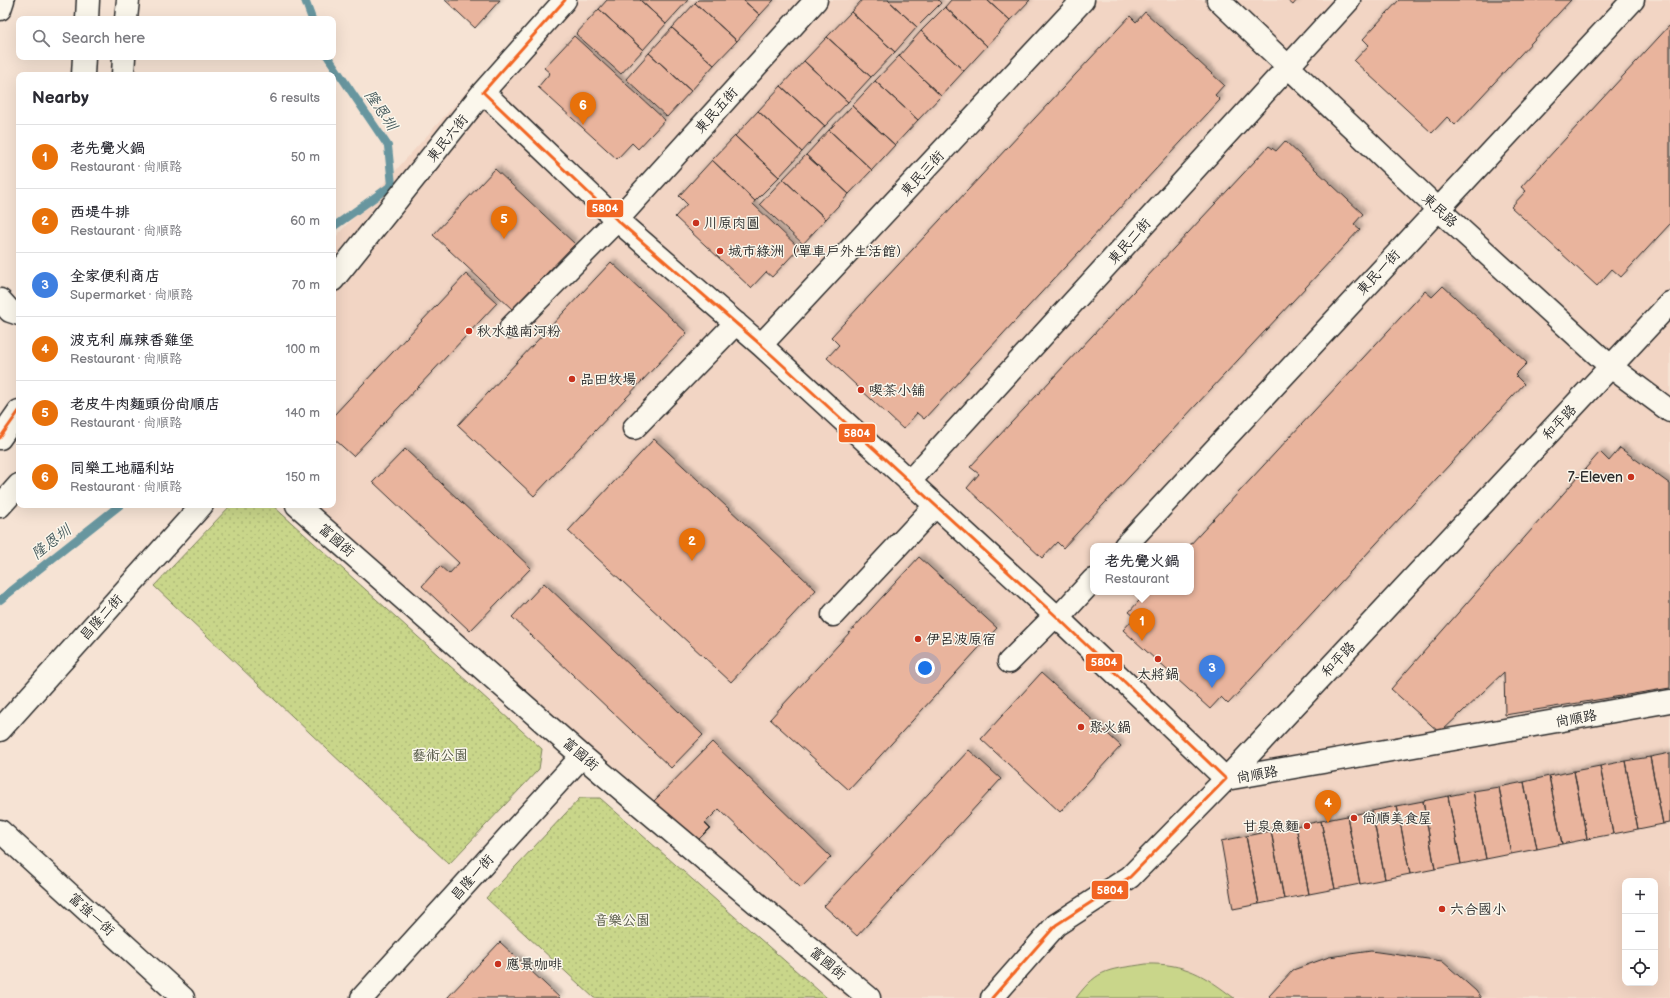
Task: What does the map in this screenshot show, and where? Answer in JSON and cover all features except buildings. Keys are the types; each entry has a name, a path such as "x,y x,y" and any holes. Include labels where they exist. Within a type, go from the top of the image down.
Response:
{"street":[{"path":"0,9 3,0"},
{"path":"87,16 88,0"},
{"path":"126,16 128,0"},
{"name":"東民六街","path":"336,276 484,92 565,0"},
{"name":"東民五街","path":"511,327 617,220 816,0"},
{"name":"東民三街","path":"761,345 1083,0"},
{"name":"東民路","path":"1218,0 1437,208 1611,367 1670,411"},
{"name":"東民二街","path":"910,482 1349,0"},
{"name":"東民一街","path":"1128,543 1437,208 1633,0"},
{"path":"83,72 84,60"},
{"path":"123,72 124,60"},
{"name":"尚順路","path":"484,92 617,220 761,345 1056,617 1226,779 1670,701"},
{"path":"0,300 10,310 16,313"},
{"name":"和平路","path":"992,998 1056,925 1130,877 1226,779 1670,303"},
{"path":"634,428 736,323"},
{"path":"0,438 16,415"},
{"path":"0,506 16,488"},
{"path":"833,615 935,506"},
{"name":"昌隆二街","path":"0,730 199,508"},
{"name":"富國街","path":"300,508 582,756 869,998"},
{"path":"1009,662 1090,583"},
{"name":"昌隆一街","path":"362,998 582,756"},
{"name":"富強一街","path":"0,831 183,998"}],"shaded area":[{"path":"549,0 1670,0 1670,998 847,998 290,508 336,508 336,237"}],"green space":[{"name":"藝術公園","path":"228,508 275,508 542,749 539,769 449,864 154,586"},
{"name":"音樂公園","path":"580,798 600,798 827,998 594,998 486,898"},
{"path":"1146,964 1160,964 1183,968 1203,977 1234,998 1076,998 1092,980 1099,975 1114,969"}],"waterway":[{"name":"隆恩圳","path":"305,0 311,16"},
{"name":"隆恩圳","path":"330,60 388,146 392,185 336,225"},
{"name":"隆恩圳","path":"0,600 116,508"}],"transit line":[{"name":"5804","path":"483,92 565,0"},
{"name":"5804","path":"483,92 617,220 761,345 1058,618 1226,779"},
{"name":"5804","path":"0,438 16,415"},
{"name":"5804","path":"992,998 1056,925 1130,877 1226,779"}],"place":[{"name":"同樂工地福利站","path":"583,125"},
{"name":"川原肉圓","path":"696,223"},
{"name":"老皮牛肉麵頭份尚順店","path":"504,239"},
{"name":"城市綠洲（單車戶外生活館）","path":"720,251"},
{"name":"秋水越南河粉","path":"469,331"},
{"name":"品田牧場","path":"572,379"},
{"name":"喫茶小舖","path":"861,390"},
{"name":"7-Eleven","path":"1631,477"},
{"name":"西堤牛排","path":"692,561"},
{"name":"伊呂波原宿","path":"918,639"},
{"name":"老先覺火鍋","path":"1142,641"},
{"name":"太將鍋","path":"1158,659"},
{"name":"全家便利商店","path":"1212,688"},
{"name":"聚火鍋","path":"1081,727"},
{"name":"尚順美食屋","path":"1354,818"},
{"name":"波克利 麻辣香雞堡","path":"1328,823"},
{"name":"甘泉魚麵","path":"1307,826"},
{"name":"六合國小","path":"1442,909"},
{"name":"應景咖啡","path":"498,964"}]}
